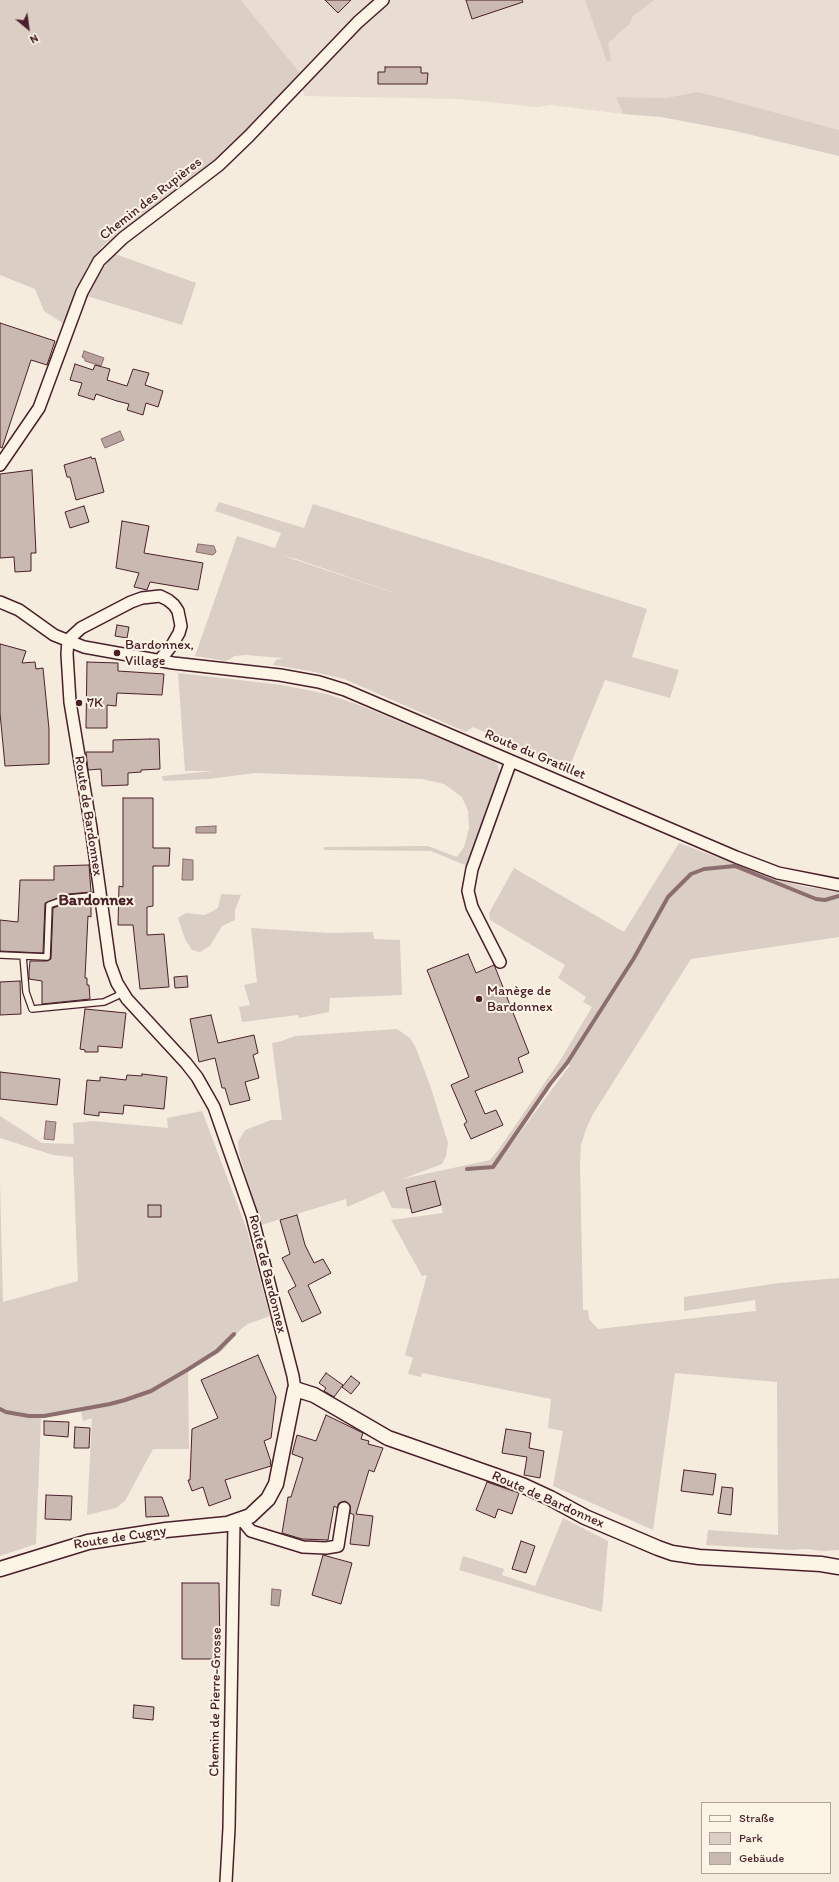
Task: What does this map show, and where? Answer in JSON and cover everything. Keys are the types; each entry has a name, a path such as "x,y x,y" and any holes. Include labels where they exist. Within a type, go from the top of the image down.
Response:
{"street":[{"name":"Chemin des Rupières","path":"0,465 39,408 82,292 99,261 123,238 219,165 255,131 358,22 383,0"},
{"path":"68,640 81,628 131,602 142,598 160,596 174,605 178,611 181,626 172,645 159,661"},
{"name":"Route du Gratillet","path":"0,602 19,610 44,629 84,647 159,661 280,675 332,686 384,705 743,860 778,873 839,885"},
{"name":"Route de Bardonnex","path":"68,640 66,654 70,702 101,895 110,964 122,992 186,1063 197,1077 214,1107 252,1216 293,1376 294,1389 314,1395 361,1424 388,1438 522,1485 585,1517 658,1548 699,1557 822,1564 839,1567"},
{"path":"500,962 472,907 468,891 472,869 511,761"},
{"name":"Route de Cugny","path":"0,1569 88,1542 238,1521 250,1516 262,1506 273,1493 294,1389"},
{"path":"238,1521 251,1531 303,1547 326,1548 338,1546 344,1508"},
{"name":"Chemin de Pierre-Grosse","path":"226,1882 229,1828 238,1521"},
{"name":"Route de Bardonnex","path":"822,1564 839,1559"}],"lane":[{"path":"0,954 47,957 50,905 69,898 101,895"},
{"path":"23,956 26,992 32,1009 104,1002 122,992"}],"shaded area":[{"path":"241,0 839,0 839,130 697,92 665,98 616,97 623,114 551,105 537,107 460,99 304,96 300,73"},
{"path":"84,351 104,358 101,366 85,361 82,357"},
{"path":"120,431 124,440 105,448 101,439"},
{"path":"198,544 214,546 216,552 213,555 196,552"},
{"path":"216,826 216,833 196,833 196,827"},
{"path":"183,859 193,860 193,880 182,880"},
{"path":"46,1121 56,1122 54,1140 44,1139"},
{"path":"272,1589 281,1590 279,1606 271,1605"}],"green space":[{"path":"0,0 241,0 300,73 238,140 218,159 182,188 119,232 102,247 87,267 64,324 44,311 35,289 0,275"},
{"path":"585,0 654,0 633,16 629,24 608,43 611,60 607,62"},
{"path":"697,92 839,130 839,156 735,131 661,117 623,114 616,97 665,98"},
{"path":"115,254 196,283 182,325 87,296 99,273"},
{"path":"219,502 304,528 313,504 647,609 632,657 679,670 670,698 605,680 569,768 473,727 466,732 344,679 310,671 273,665 276,660 283,658 246,655 235,656 226,661 195,656 237,536 275,548 281,533 215,511","holes":["281,555 296,559 393,592"]},
{"path":"178,673 282,685 327,694 362,706 494,761 498,765 499,774 467,866 431,851 324,850 324,847 428,846 457,857 464,847 469,828 468,811 462,797 444,784 422,779 255,773 209,779 163,781 162,776 213,771 185,771"},
{"path":"679,843 773,878 806,887 839,891 839,937 691,959 593,1114 581,1145 580,1163 583,1310 588,1310 589,1319 598,1329 756,1311 755,1300 684,1311 684,1297 779,1283 839,1278 839,1550 792,1550 706,1545 708,1530 778,1535 777,1382 675,1373 653,1530 553,1486 563,1431 548,1428 551,1399 422,1373 421,1377 408,1374 413,1358 405,1355 427,1275 422,1276 391,1220 443,1213 435,1181 406,1188 411,1209 392,1208 384,1191 347,1207 346,1199 261,1225 239,1153 238,1142 245,1130 271,1120 282,1120 272,1043 295,1036 397,1029 410,1038 415,1046 430,1085 448,1143 446,1156 442,1164 402,1179 490,1160 561,1059 592,1007 583,1002 586,997 558,978 565,965 490,920 489,913 514,868 624,932","holes":["566,1062 570,1065 504,1154 501,1151 552,1077"]},
{"path":"221,894 241,895 235,910 235,920 222,926 210,946 200,952 192,950 185,939 178,918 186,913 205,915 218,908"},
{"path":"251,928 329,933 373,932 374,939 400,940 402,995 330,998 329,1012 299,1018 298,1015 242,1022 239,1007 250,1005 244,985 257,982"},
{"path":"202,1111 247,1230 270,1316 248,1324 241,1329 222,1351 188,1371 189,1449 153,1449 125,1501 116,1508 87,1515 92,1418 83,1421 81,1411 41,1418 36,1544 0,1556 0,1182 3,1302 78,1281 73,1157 53,1155 0,1138 0,1116 42,1143 74,1144 73,1123 93,1121 168,1128 167,1118"},
{"path":"563,1518 608,1541 602,1612 459,1570 463,1556 504,1569 502,1575 535,1586"}],"building":[{"path":"325,0 351,0 338,13"},
{"path":"466,0 522,0 523,2 472,19"},
{"path":"385,67 421,67 421,73 428,73 427,84 378,84 378,72 385,72"},
{"path":"0,323 55,341 47,365 31,360 2,448 0,447"},
{"path":"75,364 93,370 95,365 110,369 107,380 127,386 133,369 149,373 145,385 163,391 158,407 146,403 143,415 127,410 129,404 96,394 94,400 78,395 82,383 70,380"},
{"path":"91,457 92,459 95,458 104,492 76,500 70,477 67,477 64,465"},
{"path":"32,470 36,553 31,553 31,571 15,572 14,557 0,558 0,474"},
{"path":"84,506 89,522 70,528 65,512"},
{"path":"122,521 149,526 144,553 203,563 198,590 150,582 147,590 134,587 139,573 116,568"},
{"path":"117,625 129,627 127,638 115,636"},
{"path":"0,644 26,651 22,663 35,662 36,669 43,668 49,729 49,764 5,766 0,713"},
{"path":"87,662 118,663 118,671 164,674 162,695 117,693 116,706 107,705 107,728 86,728"},
{"path":"159,739 160,769 141,770 141,772 128,773 128,785 102,786 101,769 88,770 86,752 113,752 113,740"},
{"path":"123,798 153,798 153,848 170,848 169,866 153,866 153,906 147,907 147,935 164,934 169,987 140,989 133,925 118,925 119,886 123,887"},
{"path":"89,865 91,892 68,894 45,903 43,953 0,951 0,920 18,922 20,880 54,880 54,866"},
{"path":"91,900 91,917 88,916 85,978 87,978 87,985 89,985 90,999 42,1004 42,981 29,979 30,961 47,961 51,959 53,908 70,902"},
{"path":"468,954 476,973 494,965 529,1053 518,1058 523,1072 475,1091 485,1114 496,1110 503,1125 471,1139 464,1124 467,1122 451,1085 469,1077 427,970"},
{"path":"187,976 188,987 175,988 174,977"},
{"path":"20,981 21,1014 0,1015 0,982"},
{"path":"85,1009 126,1013 122,1048 98,1046 98,1052 85,1052 85,1050 80,1049"},
{"path":"211,1015 218,1043 254,1035 258,1053 253,1055 259,1078 245,1082 250,1100 230,1105 225,1088 222,1088 215,1058 199,1062 190,1019"},
{"path":"0,1072 60,1079 57,1105 0,1099"},
{"path":"142,1074 167,1077 164,1109 124,1105 123,1114 99,1112 99,1116 84,1114 87,1080 100,1081 100,1077 126,1080 127,1075 142,1076"},
{"path":"435,1181 441,1205 412,1213 406,1188"},
{"path":"148,1205 161,1205 161,1217 148,1217"},
{"path":"297,1215 305,1245 314,1263 323,1259 331,1273 308,1285 321,1313 302,1322 288,1291 296,1286 282,1258 290,1254 280,1220"},
{"path":"258,1355 276,1397 271,1438 264,1441 271,1466 225,1480 231,1498 209,1506 203,1487 192,1491 188,1480 190,1480 192,1429 218,1418 201,1380"},
{"path":"326,1373 343,1385 334,1397 324,1391 326,1388 319,1383"},
{"path":"351,1376 360,1383 351,1394 342,1387"},
{"path":"326,1415 363,1433 361,1439 369,1441 368,1444 383,1448 374,1472 369,1470 356,1514 373,1516 369,1546 350,1544 354,1515 350,1513 350,1505 345,1501 339,1503 337,1508 334,1506 328,1540 302,1539 282,1533 288,1497 291,1497 303,1458 292,1454 297,1435 316,1441"},
{"path":"44,1421 69,1422 68,1437 44,1435"},
{"path":"75,1427 90,1428 89,1448 74,1448"},
{"path":"506,1429 531,1433 529,1448 544,1451 540,1478 524,1475 527,1457 502,1453"},
{"path":"684,1470 716,1474 713,1495 681,1491"},
{"path":"487,1482 519,1493 512,1514 498,1509 495,1518 476,1510"},
{"path":"722,1487 733,1488 731,1515 718,1513"},
{"path":"46,1495 72,1496 71,1520 45,1519"},
{"path":"145,1497 162,1497 169,1516 146,1517"},
{"path":"521,1541 535,1546 526,1573 512,1569"},
{"path":"323,1555 352,1563 341,1604 312,1595"},
{"path":"182,1583 219,1583 220,1659 182,1659"},
{"path":"134,1705 154,1707 153,1720 133,1718"}],"waterway":[{"path":"467,1169 493,1167 550,1084 567,1063 634,958 668,897 691,874 704,869 735,866 816,899 825,900 839,896"},
{"path":"0,1409 6,1412 29,1416 44,1416 125,1400 151,1391 187,1370 217,1351 234,1334"}],"place":[{"name":"Bardonnex, Village","path":"117,653"},
{"name":"7K","path":"79,703"},
{"name":"Manège de Bardonnex","path":"479,999"}],"district":[{"name":"Bardonnex","path":"96,901"}]}
